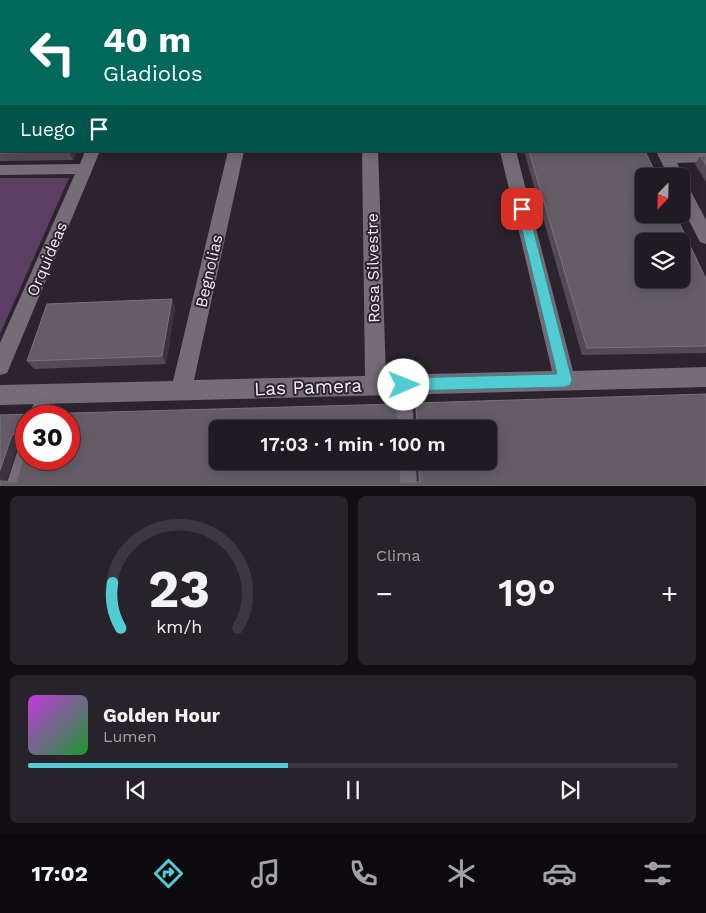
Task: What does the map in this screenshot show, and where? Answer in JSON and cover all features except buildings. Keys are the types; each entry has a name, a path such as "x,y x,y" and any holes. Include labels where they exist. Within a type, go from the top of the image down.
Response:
{"street":[{"name":"Orquideas","path":"0,366 93,152"},
{"name":"Begnolias","path":"181,391 236,152"},
{"name":"Rosa Silvestre","path":"370,152 376,385"},
{"path":"508,152 565,380"},
{"path":"665,154 706,157"},
{"path":"665,154 672,168"},
{"path":"0,170 86,168"},
{"path":"690,206 706,237"},
{"name":"Las Pamera","path":"0,395 706,377"},
{"path":"404,385 406,420"},
{"path":"40,405 44,394"},
{"path":"14,486 19,470"},
{"path":"408,470 409,486"}],"shaded area":[{"path":"0,178 69,178 0,334"}],"route":[{"path":"404,385 565,380 522,209"}]}
